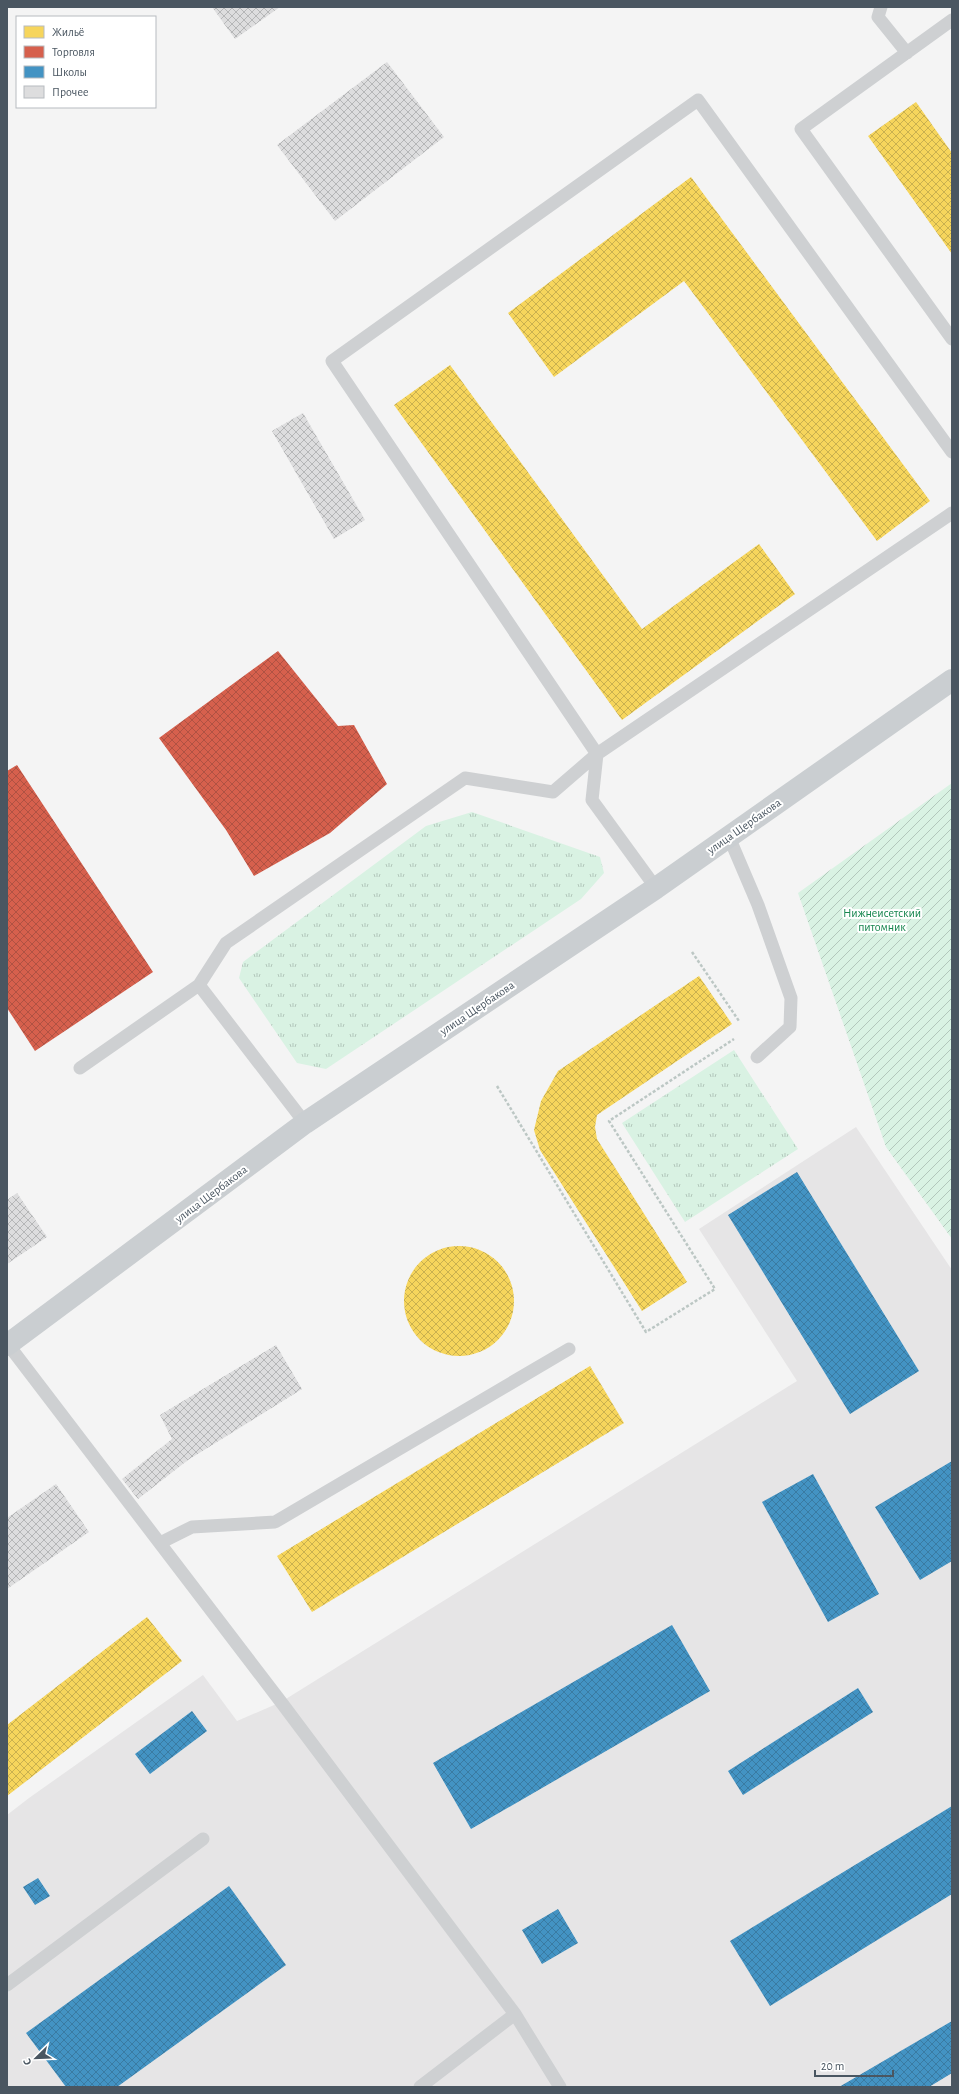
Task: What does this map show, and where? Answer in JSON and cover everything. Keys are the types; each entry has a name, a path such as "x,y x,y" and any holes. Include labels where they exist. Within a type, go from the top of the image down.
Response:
{"main road":[{"name":"улица Щербакова","path":"7,1344 305,1123 656,888 952,680"}],"lane":[{"path":"881,7 878,17 907,53"},
{"path":"952,20 801,130 952,339"},
{"path":"656,888 592,800 597,754 332,361 698,100 952,452"},
{"path":"80,1068 199,985 226,943 465,778 553,792 597,754 952,513"},
{"path":"729,837 758,905 791,998 790,1027 757,1057"},
{"path":"199,985 305,1123"},
{"path":"7,1344 515,2014 560,2087"},
{"path":"160,1544 192,1527 274,1522 569,1349"},
{"path":"7,1985 203,1839"},
{"path":"420,2087 515,2014"}],"path":[{"path":"692,952 739,1021"},
{"path":"497,1086 646,1332 715,1289 609,1121 734,1039"}],"shaded area":[{"path":"856,1127 952,1270 952,2087 7,2087 7,1815 203,1675 237,1721 281,1702 797,1381 699,1229"}],"green space":[{"name":"Нижнеисетский питомник","path":"952,783 952,1239 886,1147 798,893"},
{"path":"472,812 600,857 604,873 581,899 326,1069 297,1063 239,978 243,962 426,826"},
{"path":"734,1050 798,1149 685,1222 622,1123"}],"building: Жильё":[{"path":"916,102 952,153 952,254 868,136"},
{"path":"691,177 930,501 877,541 684,281 554,377 508,313"},
{"path":"450,365 642,629 759,544 795,594 622,720 394,405"},
{"path":"699,976 732,1024 597,1115 595,1127 597,1139 687,1282 642,1311 540,1150 534,1130 541,1101 558,1071"},
{"path":"459,1246 480,1251 498,1262 509,1280 514,1301 509,1322 498,1340 480,1351 459,1356 438,1351 420,1340 409,1322 404,1301 409,1280 420,1262 438,1251"},
{"path":"590,1366 624,1423 312,1612 277,1556"},
{"path":"147,1617 182,1661 7,1796 7,1725"}],"building: Торговля":[{"path":"278,651 338,726 354,725 387,784 330,833 254,876 226,830 159,738"},
{"path":"17,765 153,972 35,1051 7,1008 7,771"}],"building: Школы":[{"path":"797,1172 919,1371 850,1414 728,1215"},
{"path":"952,1461 952,1561 920,1580 875,1507"},
{"path":"813,1474 879,1594 828,1622 762,1502"},
{"path":"672,1625 710,1691 471,1829 433,1763"},
{"path":"858,1688 873,1712 743,1795 728,1771"},
{"path":"192,1711 207,1731 150,1774 135,1754"},
{"path":"952,1806 952,1894 770,2006 730,1941"},
{"path":"38,1878 50,1896 35,1905 23,1887"},
{"path":"229,1886 286,1965 117,2087 66,2087 26,2033"},
{"path":"558,1909 578,1943 542,1964 522,1930"},
{"path":"952,2021 952,2073 929,2087 839,2087"}],"building: Прочее":[{"path":"212,7 280,7 235,39"},
{"path":"387,62 444,137 335,221 277,145"},
{"path":"303,413 365,520 334,539 272,431"},
{"path":"17,1193 47,1237 7,1264 7,1200"},
{"path":"276,1345 302,1389 188,1460 138,1499 122,1479 172,1439 160,1415"},
{"path":"56,1484 89,1532 7,1589 7,1518"}]}
